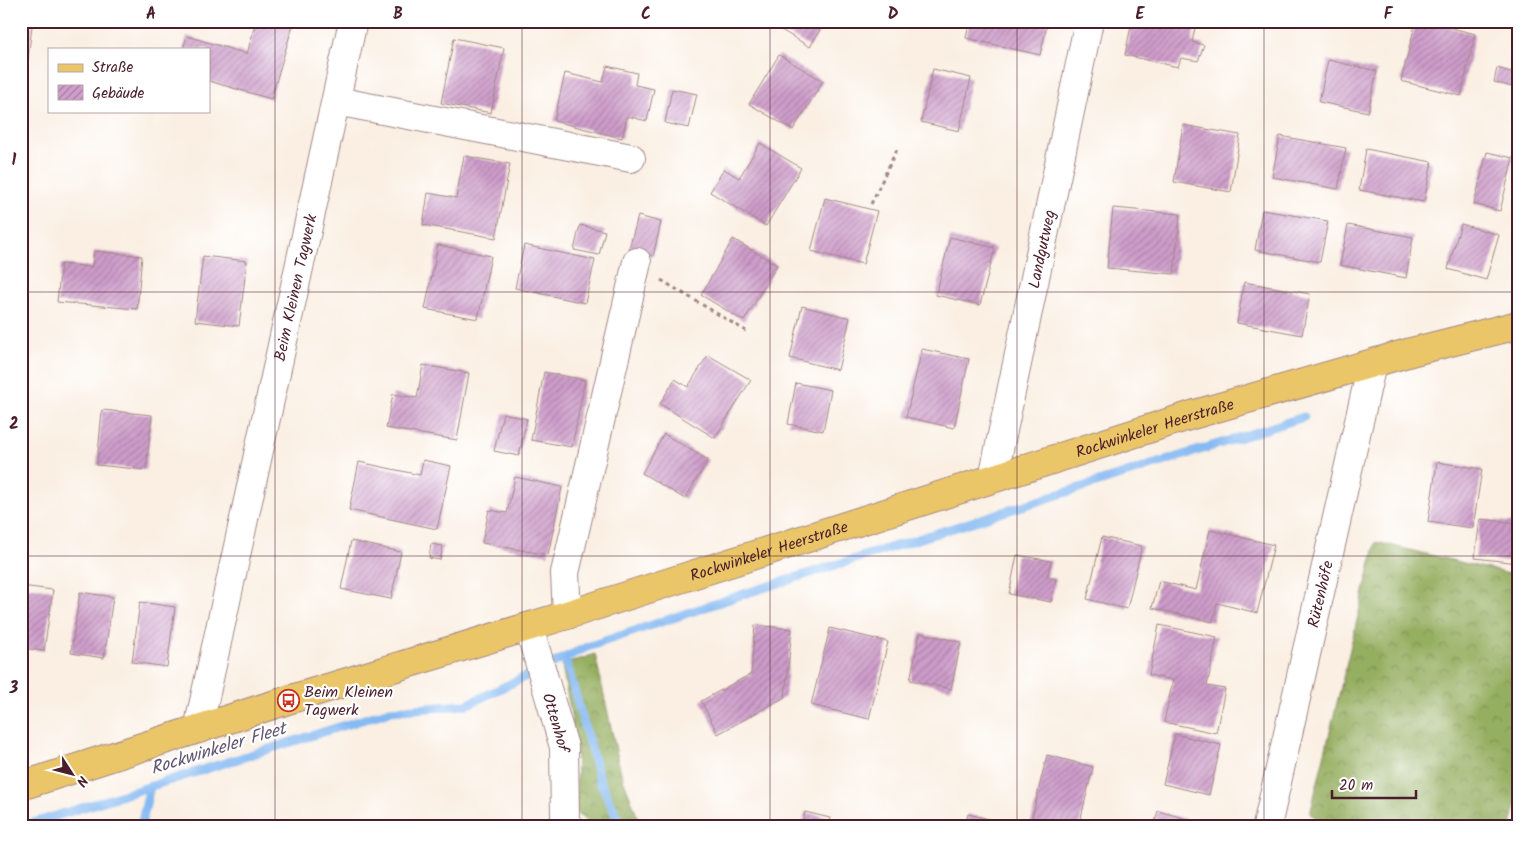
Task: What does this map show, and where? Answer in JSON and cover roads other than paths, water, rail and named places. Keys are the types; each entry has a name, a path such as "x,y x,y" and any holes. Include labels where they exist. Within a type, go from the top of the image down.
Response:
{"main road":[{"name":"Rockwinkeler Heerstraße","path":"21,786 1192,416 1411,352 1518,325"}],"street":[{"name":"Beim Kleinen Tagwerk","path":"198,729 353,21"},
{"name":"Landgutweg","path":"993,478 1089,21"},
{"path":"336,101 631,158"},
{"path":"567,615 565,573 637,264"},
{"name":"Rütenhöfe","path":"1267,826 1372,364"},
{"name":"Ottenhof","path":"529,627 564,747 565,824"}],"waterway":[{"path":"24,826 390,711 466,705 587,647 747,593 1304,417"},
{"name":"Rockwinkeler Fleet","path":"565,658 600,781 621,826"},
{"path":"141,826 150,786"}],"place":[{"name":"Beim Kleinen Tagwerk","path":"288,700"}]}
